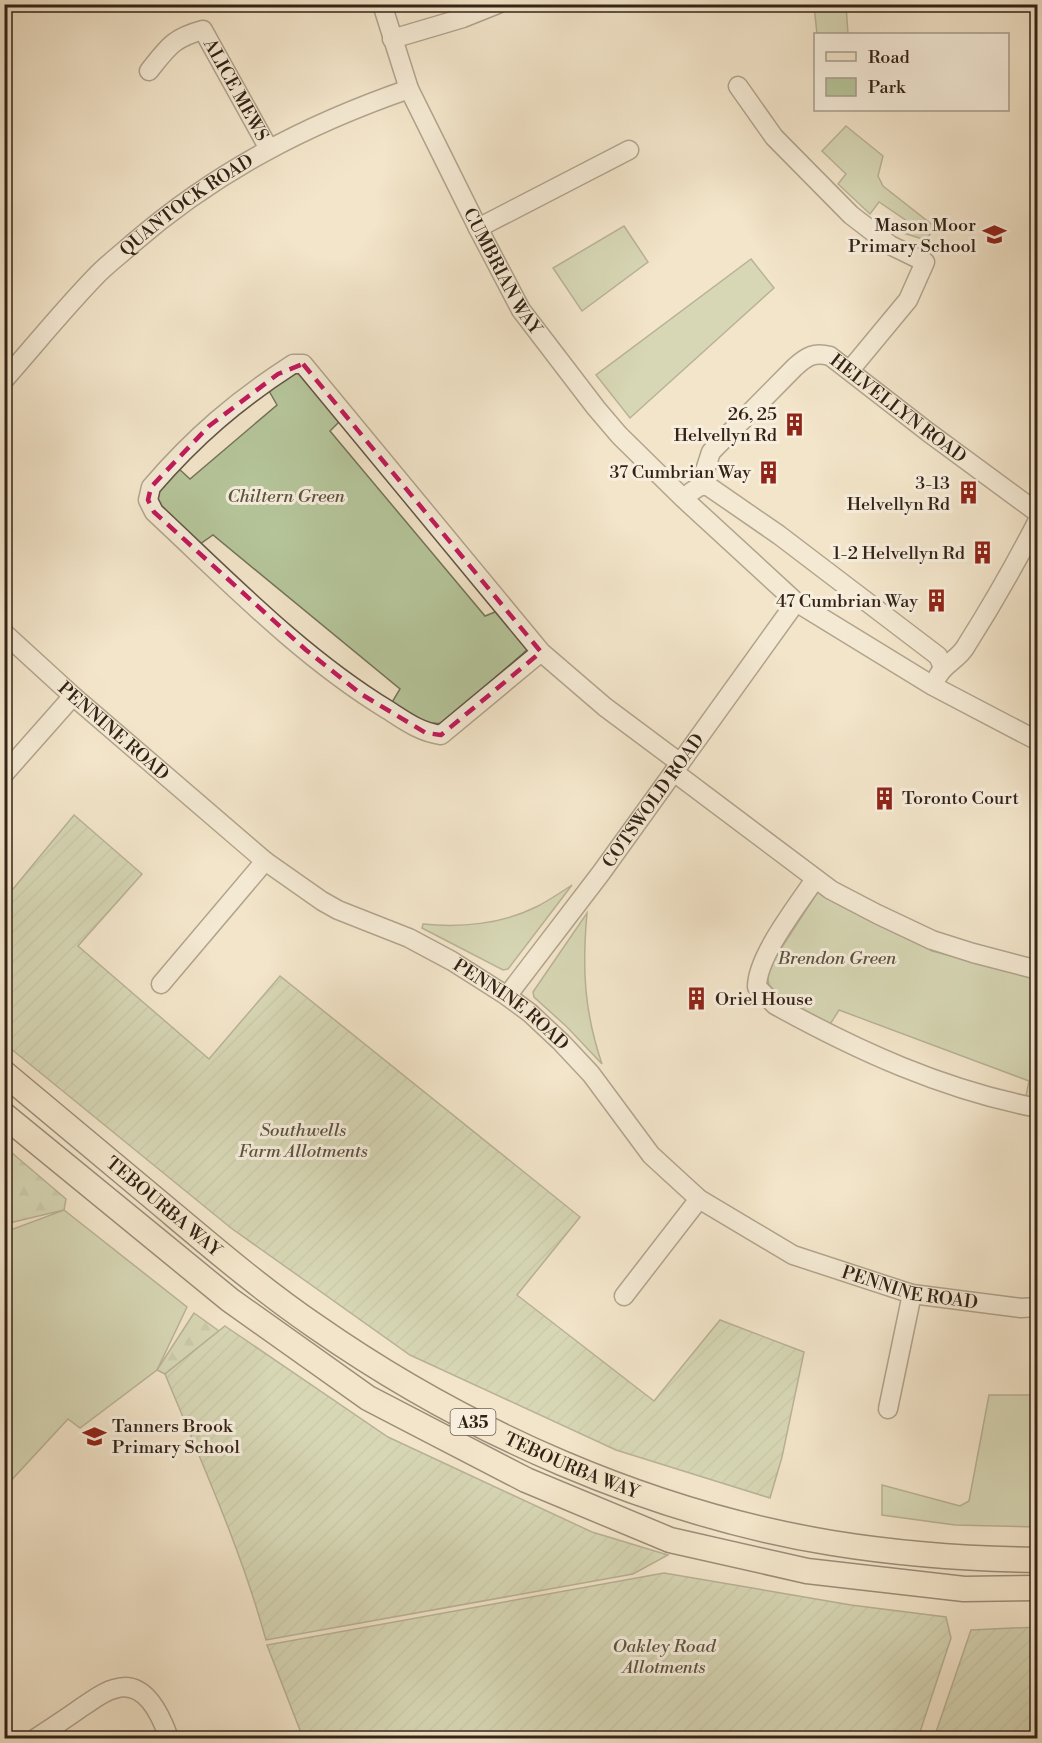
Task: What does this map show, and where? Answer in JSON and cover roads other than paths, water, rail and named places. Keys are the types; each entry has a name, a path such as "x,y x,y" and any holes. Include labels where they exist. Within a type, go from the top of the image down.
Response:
{"main road":[{"name":"TEBOURBA WAY","path":"4,1073 264,1289 388,1374 486,1429 578,1470 674,1504 751,1526 830,1543 910,1554 1038,1560"},
{"name":"TEBOURBA WAY","path":"4,1115 230,1299 368,1398 526,1480 670,1540 807,1571 964,1589 1038,1588"}],"street":[{"name":"CUMBRIAN WAY","path":"382,4 409,89 521,310 588,399 619,435 684,499 796,602 933,686 1038,741"},
{"path":"392,39 463,18 498,4"},
{"name":"ALICE MEWS","path":"149,71 169,46 184,35 203,30 269,149"},
{"path":"738,86 774,137 851,215 891,245 925,262 908,300 850,370"},
{"name":"QUANTOCK ROAD","path":"4,380 96,276 167,214 211,183 269,149 339,114 409,89"},
{"path":"478,228 628,150"},
{"name":"HELVELLYN ROAD","path":"700,486 711,452 806,357 817,353 830,356 850,370 910,418 1038,513"},
{"path":"541,652 441,735 426,733 361,694 251,602 154,512 148,500 151,487 209,426 238,402 293,364 303,364 541,652 677,768 831,890 932,940 1038,970"},
{"path":"684,499 694,489 708,486 779,535 938,656 943,667"},
{"path":"933,686 943,667 964,650 1038,520"},
{"name":"COTSWOLD ROAD","path":"507,996 601,873 796,602"},
{"name":"PENNINE ROAD","path":"4,633 73,696 265,861 322,902 410,938 452,961 507,996 561,1042 591,1074 651,1155 699,1199 793,1255 912,1294 1021,1308 1038,1306"},
{"path":"4,774 73,696"},
{"path":"161,984 265,861"},
{"path":"815,879 764,957 757,978 757,987 775,1005 870,1054 964,1090 1038,1108"},
{"path":"624,1296 699,1199"},
{"path":"888,1409 912,1294"},
{"path":"36,1738 102,1694 115,1688 126,1687 148,1698 154,1705 170,1738"}],"place":[{"name":"Mason Moor Primary School","path":"994,235"},
{"name":"26, 25 Helvellyn Rd","path":"795,424"},
{"name":"37 Cumbrian Way","path":"769,472"},
{"name":"3-13 Helvellyn Rd","path":"968,493"},
{"name":"1-2 Helvellyn Rd","path":"983,553"},
{"name":"47 Cumbrian Way","path":"936,601"},
{"name":"Toronto Court","path":"884,798"},
{"name":"Oriel House","path":"697,999"},
{"name":"Tanners Brook Primary School","path":"94,1436"}],"park label":[{"name":"Chiltern Green","path":"286,496"},
{"name":"Brendon Green","path":"837,958"},
{"name":"Southwells Farm Allotments","path":"303,1140"},
{"name":"Oakley Road Allotments","path":"664,1656"}]}
